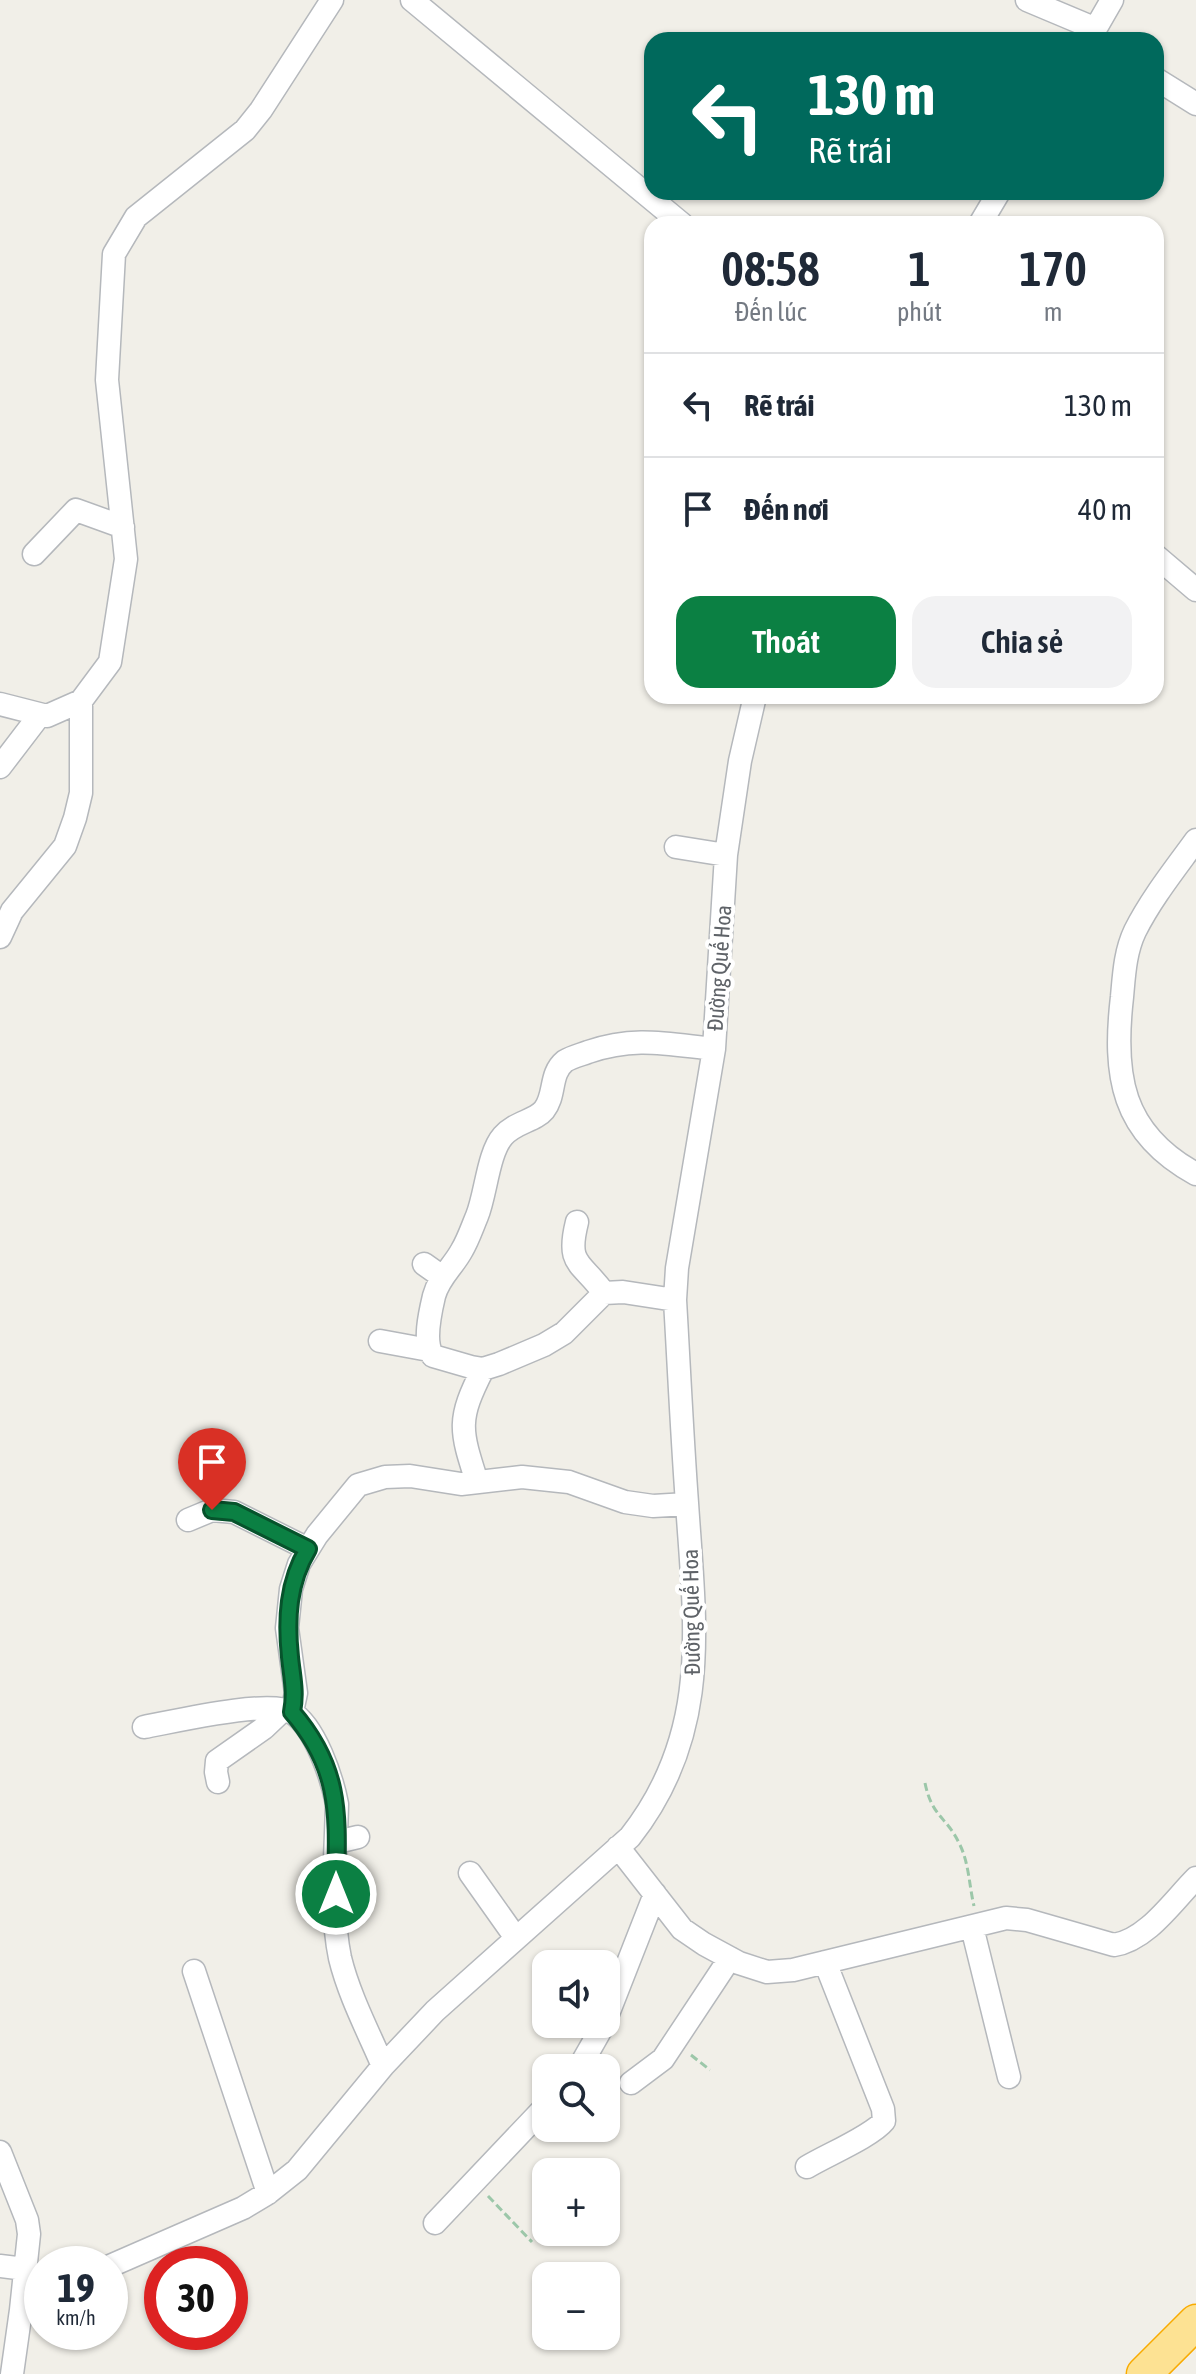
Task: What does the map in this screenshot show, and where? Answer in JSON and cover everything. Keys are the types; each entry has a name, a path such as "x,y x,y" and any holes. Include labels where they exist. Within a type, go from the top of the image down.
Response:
{"highway":[{"path":"1144,2374 1196,2322"}],"street":[{"path":"0,767 35,723 81,701 110,662 126,559 107,380 114,254 136,217 245,130 332,0"},
{"path":"412,0 644,192"},
{"path":"1027,0 1082,32"},
{"path":"1094,32 1112,0"},
{"path":"1164,84 1196,104"},
{"path":"653,200 672,216"},
{"path":"34,554 76,510 123,527"},
{"path":"1164,563 1196,590"},
{"path":"0,937 12,911 65,846 75,818 81,793 81,701"},
{"path":"0,704 35,723"},
{"name":"Đường Quế Hoa","path":"128,2258 243,2208 297,2170 383,2066 435,2011 618,1847 651,1809 679,1745 692,1693 695,1621 675,1300 677,1268 714,1049 726,855 740,761 753,704"},
{"path":"1196,840 1134,933 1126,957 1117,1037 1121,1084 1134,1117 1152,1141 1196,1174"},
{"path":"676,847 726,855"},
{"path":"675,1300 623,1292 604,1293 564,1333 544,1345 483,1369 433,1356 429,1350 434,1298 432,1270 462,1251 485,1195 494,1153 501,1138 520,1122 546,1108 556,1070 568,1059 639,1040 714,1049"},
{"path":"577,1222 571,1244 575,1260 604,1293"},
{"path":"380,1341 429,1350"},
{"path":"477,1482 462,1428 483,1369"},
{"path":"218,1782 217,1761 288,1711 296,1693 287,1628 291,1589 299,1564 308,1549 358,1485 385,1477 410,1476 461,1484 522,1477 542,1478 569,1482 625,1502 653,1506 687,1504"},
{"path":"188,1520 212,1510 234,1512 308,1549"},
{"path":"144,1727 273,1707 288,1711 320,1750 347,1840 336,1920 340,1957 383,2066"},
{"path":"618,1847 682,1929 730,1958 767,1972 793,1970 1006,1918 1027,1920 1114,1945 1128,1943 1196,1878"},
{"path":"470,1873 516,1938"},
{"path":"620,1983 655,1894"},
{"path":"976,1926 1009,2077"},
{"path":"631,2083 663,2059 676,2043 730,1958"},
{"path":"807,2167 854,2140 875,2132 884,2121 883,2109 825,1962"},
{"path":"194,1971 268,2193"},
{"path":"435,2223 532,2121"},
{"path":"0,2152 27,2220 28,2246"},
{"path":"0,2266 24,2269"},
{"path":"12,2374 14,2319 24,2274"}],"path":[{"path":"925,1783 929,1803 950,1826 961,1846 976,1926"},
{"path":"676,2043 710,2070"},
{"path":"474,2182 532,2242"}],"route":[{"path":"212,1510 234,1512 308,1549 299,1564 291,1589 287,1628 296,1693 292,1712 320,1750 334,1789 337,1804 336,1894"}]}
